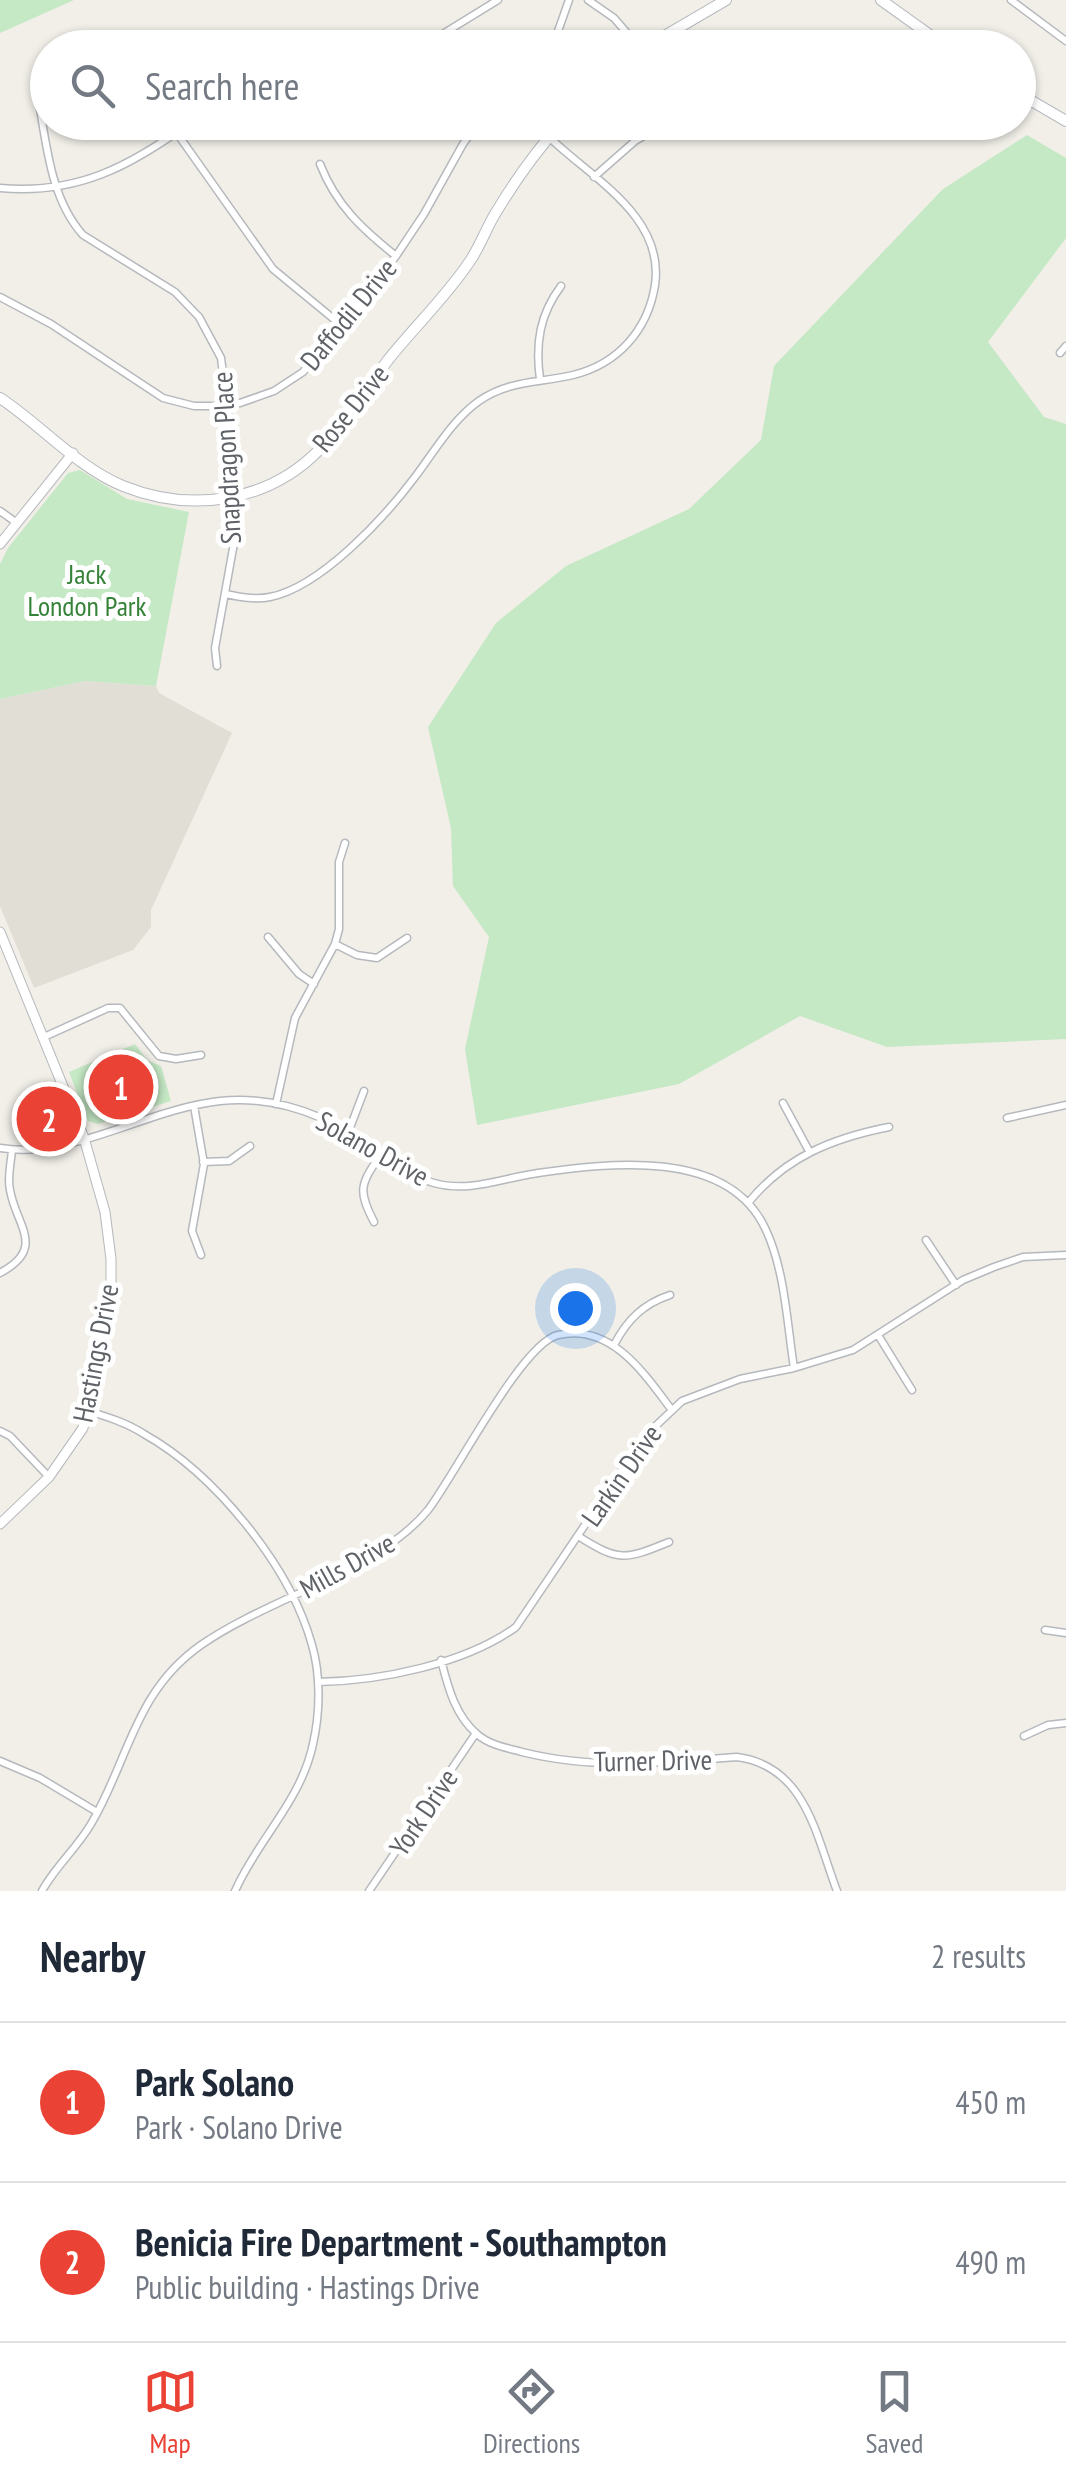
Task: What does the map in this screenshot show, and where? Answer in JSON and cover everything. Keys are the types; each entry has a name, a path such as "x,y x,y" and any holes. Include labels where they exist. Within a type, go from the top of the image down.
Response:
{"main road":[{"path":"674,30 726,0"},
{"path":"881,0 923,30"},
{"path":"1036,104 1066,121"},
{"name":"Rose Drive","path":"0,398 110,480 156,497 190,502 233,498 278,482 329,439 393,354 461,274 503,202 548,140"}],"street":[{"path":"449,30 498,0"},
{"path":"558,30 569,0"},
{"path":"588,0 625,30"},
{"path":"1011,0 1066,41"},
{"name":"Snapdragon Place","path":"47,140 56,188 68,216 84,235 175,292 199,317 221,358 228,406 234,544 215,648 217,666"},
{"path":"0,188 56,188 96,178 167,140"},
{"path":"180,140 273,269 342,326"},
{"name":"Daffodil Drive","path":"0,297 51,324 164,398 194,406 228,406 274,391 303,372 396,256 465,140"},
{"path":"225,594 275,596 302,583 379,519 475,404 510,385 572,376 614,356 640,330 656,281 651,246 636,216 553,140"},
{"path":"594,177 637,140"},
{"path":"320,164 338,202 368,235 396,256"},
{"path":"540,378 539,332 550,301 562,286"},
{"path":"0,544 73,453"},
{"path":"0,511 17,523"},
{"path":"276,1104 288,1038 335,944 339,928 339,862 345,843"},
{"name":"Hastings Drive","path":"0,932 84,1138 105,1212 112,1259 111,1291 88,1410 76,1441 49,1477 0,1524"},
{"path":"268,937 300,974 314,984"},
{"path":"335,944 358,955 378,958 407,938"},
{"path":"44,1037 108,1008 120,1008 158,1056 176,1059 201,1055"},
{"path":"348,1133 364,1090"},
{"name":"Solano Drive","path":"0,1148 43,1150 157,1114 220,1101 276,1104 302,1110 348,1133 380,1157 423,1179 486,1186 531,1174 582,1168 666,1165 689,1170 748,1203"},
{"path":"783,1102 810,1150"},
{"path":"1007,1118 1066,1105"},
{"path":"194,1106 204,1162 192,1232 200,1255"},
{"path":"794,1368 772,1247 766,1229 748,1203 810,1150 831,1140 889,1127"},
{"path":"204,1162 230,1160 250,1146"},
{"path":"0,1273 17,1262 26,1247 25,1230 10,1192 12,1150"},
{"path":"374,1222 362,1191 364,1180 380,1157"},
{"path":"926,1240 956,1285"},
{"name":"Larkin Drive","path":"318,1682 386,1676 490,1643 516,1627 645,1436 672,1409 722,1385 853,1350 956,1285 1023,1257 1066,1255"},
{"path":"670,1295 653,1300 640,1310 624,1325 614,1345 636,1362 672,1409"},
{"name":"Mills Drive","path":"42,1891 97,1812 134,1726 159,1685 198,1647 368,1557 411,1527 429,1508 517,1371 539,1346 553,1336 580,1334 614,1345"},
{"path":"878,1335 912,1390"},
{"path":"88,1410 134,1428 185,1462 263,1547 313,1647 318,1682 316,1729 303,1778 235,1891"},
{"path":"0,1432 10,1436 49,1477"},
{"path":"578,1536 622,1558 670,1542"},
{"path":"1045,1630 1066,1633"},
{"path":"441,1660 454,1703 476,1733"},
{"path":"1024,1736 1048,1725 1066,1723"},
{"name":"York Drive","path":"369,1891 476,1733"},
{"name":"Turner Drive","path":"476,1733 491,1742 538,1756 610,1766 738,1757 766,1764 783,1774 799,1795 837,1891"},
{"path":"0,1760 40,1778 97,1812"}],"shaded area":[{"path":"85,681 156,686 159,693 232,733 151,910 151,927 133,950 34,988 0,906 0,699"}],"green space":[{"path":"0,0 74,0 0,33"},
{"path":"1019,140 1035,140 1066,158 1066,238 988,342 1044,417 1066,424 1066,1039 887,1047 800,1016 679,1084 477,1125 465,1049 489,937 453,886 451,828 428,727 496,623 566,566 689,509 761,440 774,366 943,189"},
{"name":"Jack London Park","path":"80,470 127,499 189,512 156,686 85,681 0,699 0,564 8,548 68,473"},
{"path":"135,1044 147,1060 161,1066 171,1101 98,1124 88,1121 69,1072"}],"place":[{"name":"Park Solano","path":"121,1087"},
{"name":"Benicia Fire Department - Southampton","path":"49,1119"}]}
